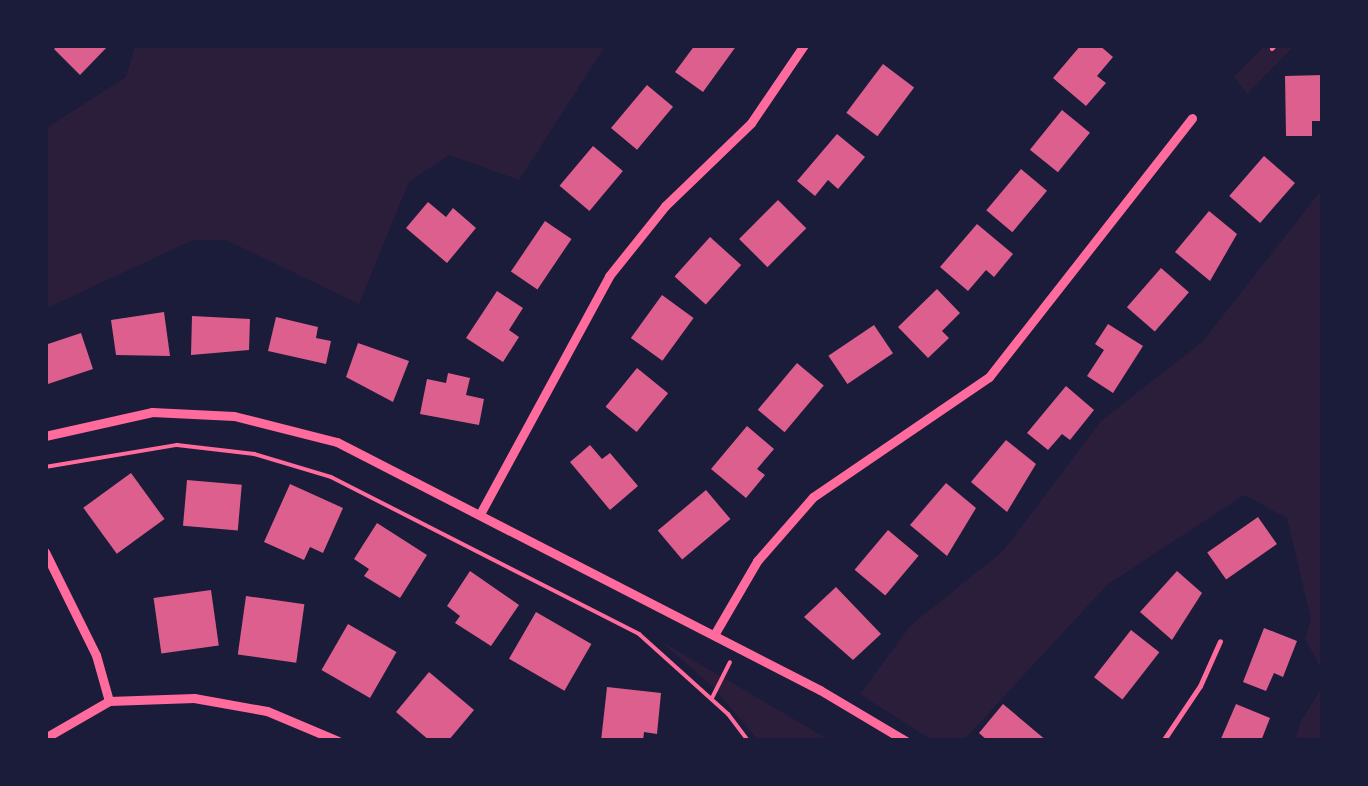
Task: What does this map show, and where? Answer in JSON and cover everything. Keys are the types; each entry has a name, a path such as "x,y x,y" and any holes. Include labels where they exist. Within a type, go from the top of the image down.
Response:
{"street":[{"path":"480,514 609,276 665,206 751,123 804,45"},
{"path":"714,635 758,561 813,498 988,377 1192,118"},
{"path":"45,436 152,412 234,416 338,442 737,646 906,741"},
{"path":"45,552 96,655 110,702"},
{"path":"45,738 110,702 194,698 268,711 338,741"}],"lane":[{"path":"1163,741 1200,686 1220,641"}],"path":[{"path":"45,467 177,445 254,454 331,477 639,634 712,698 748,741"},
{"path":"712,698 737,646"}],"shaded area":[{"path":"135,45 606,45 519,180 449,155 409,182 359,304 226,240 193,240 45,309 45,129 126,77"},
{"path":"1265,45 1295,45 1247,94 1234,77"},
{"path":"1323,188 1323,672 1305,639 1311,619 1287,518 1244,495 1107,585 963,741 933,741 860,694 911,625 1003,551 1101,421 1203,341"},
{"path":"659,640 831,741 759,741 713,687"},
{"path":"1323,686 1323,741 1295,741 1301,721"}],"building":[{"path":"58,45 109,45 80,75 54,49"},
{"path":"695,45 737,45 703,92 675,72"},
{"path":"1081,45 1099,45 1113,57 1097,76 1106,83 1086,106 1053,78"},
{"path":"883,64 914,87 877,136 846,113"},
{"path":"1323,75 1323,121 1312,121 1312,136 1286,136 1285,76"},
{"path":"647,85 673,107 637,150 611,128"},
{"path":"1062,110 1090,133 1058,172 1030,150"},
{"path":"837,134 865,157 838,189 828,180 815,196 797,181"},
{"path":"593,146 623,171 589,211 560,186"},
{"path":"1264,156 1295,183 1260,223 1229,196"},
{"path":"1021,169 1047,191 1012,232 986,210"},
{"path":"778,200 806,228 767,267 739,239"},
{"path":"428,202 446,217 453,208 476,228 447,263 406,228"},
{"path":"1209,211 1237,234 1210,281 1175,252"},
{"path":"545,221 572,239 537,289 511,272"},
{"path":"977,224 1013,254 994,277 986,270 968,291 940,267"},
{"path":"710,237 741,265 706,304 675,276"},
{"path":"1161,268 1189,292 1155,332 1127,307"},
{"path":"937,289 960,313 942,331 949,338 928,358 898,327"},
{"path":"497,291 523,308 509,330 519,337 503,362 466,338"},
{"path":"662,295 694,318 662,361 631,338"},
{"path":"164,312 170,356 116,355 111,320"},
{"path":"192,316 250,319 249,350 191,355"},
{"path":"276,317 318,327 316,338 331,341 326,364 268,351"},
{"path":"1108,324 1143,346 1113,393 1087,376 1104,350 1095,344"},
{"path":"874,325 893,353 847,384 828,356"},
{"path":"81,333 93,369 45,385 45,345"},
{"path":"358,343 409,361 393,402 346,377"},
{"path":"797,363 824,385 785,432 758,410"},
{"path":"637,368 668,393 637,432 606,407"},
{"path":"448,373 470,378 466,395 484,399 479,425 420,414 427,379 446,383"},
{"path":"1066,386 1094,410 1070,440 1062,434 1048,450 1027,433"},
{"path":"747,426 774,449 757,469 765,475 746,498 711,469"},
{"path":"1006,440 1036,464 1007,512 971,482"},
{"path":"590,445 602,459 610,453 638,486 610,510 570,462"},
{"path":"131,473 165,519 117,554 83,508"},
{"path":"187,480 242,485 238,531 183,526"},
{"path":"946,483 976,508 947,556 910,525"},
{"path":"290,484 343,508 323,553 310,547 304,560 264,542"},
{"path":"706,490 730,519 682,560 658,530"},
{"path":"1258,517 1277,544 1226,580 1207,553"},
{"path":"377,523 427,555 400,598 364,576 369,569 354,559"},
{"path":"888,530 919,556 885,596 855,570"},
{"path":"470,571 519,605 491,646 455,623 460,616 447,606"},
{"path":"1177,571 1202,593 1172,640 1140,612"},
{"path":"836,587 881,634 853,660 804,617"},
{"path":"211,590 219,645 161,654 154,598"},
{"path":"246,596 304,604 296,663 238,654"},
{"path":"536,612 591,644 564,691 509,659"},
{"path":"348,624 396,652 370,698 322,670"},
{"path":"1264,628 1297,641 1283,677 1274,673 1266,691 1243,682"},
{"path":"1131,630 1159,652 1122,699 1094,677"},
{"path":"429,672 474,710 448,741 430,741 396,712"},
{"path":"607,687 661,693 657,734 644,732 643,741 601,741"},
{"path":"1003,704 1047,741 988,741 979,733"},
{"path":"1236,704 1270,718 1261,741 1220,741"}]}
